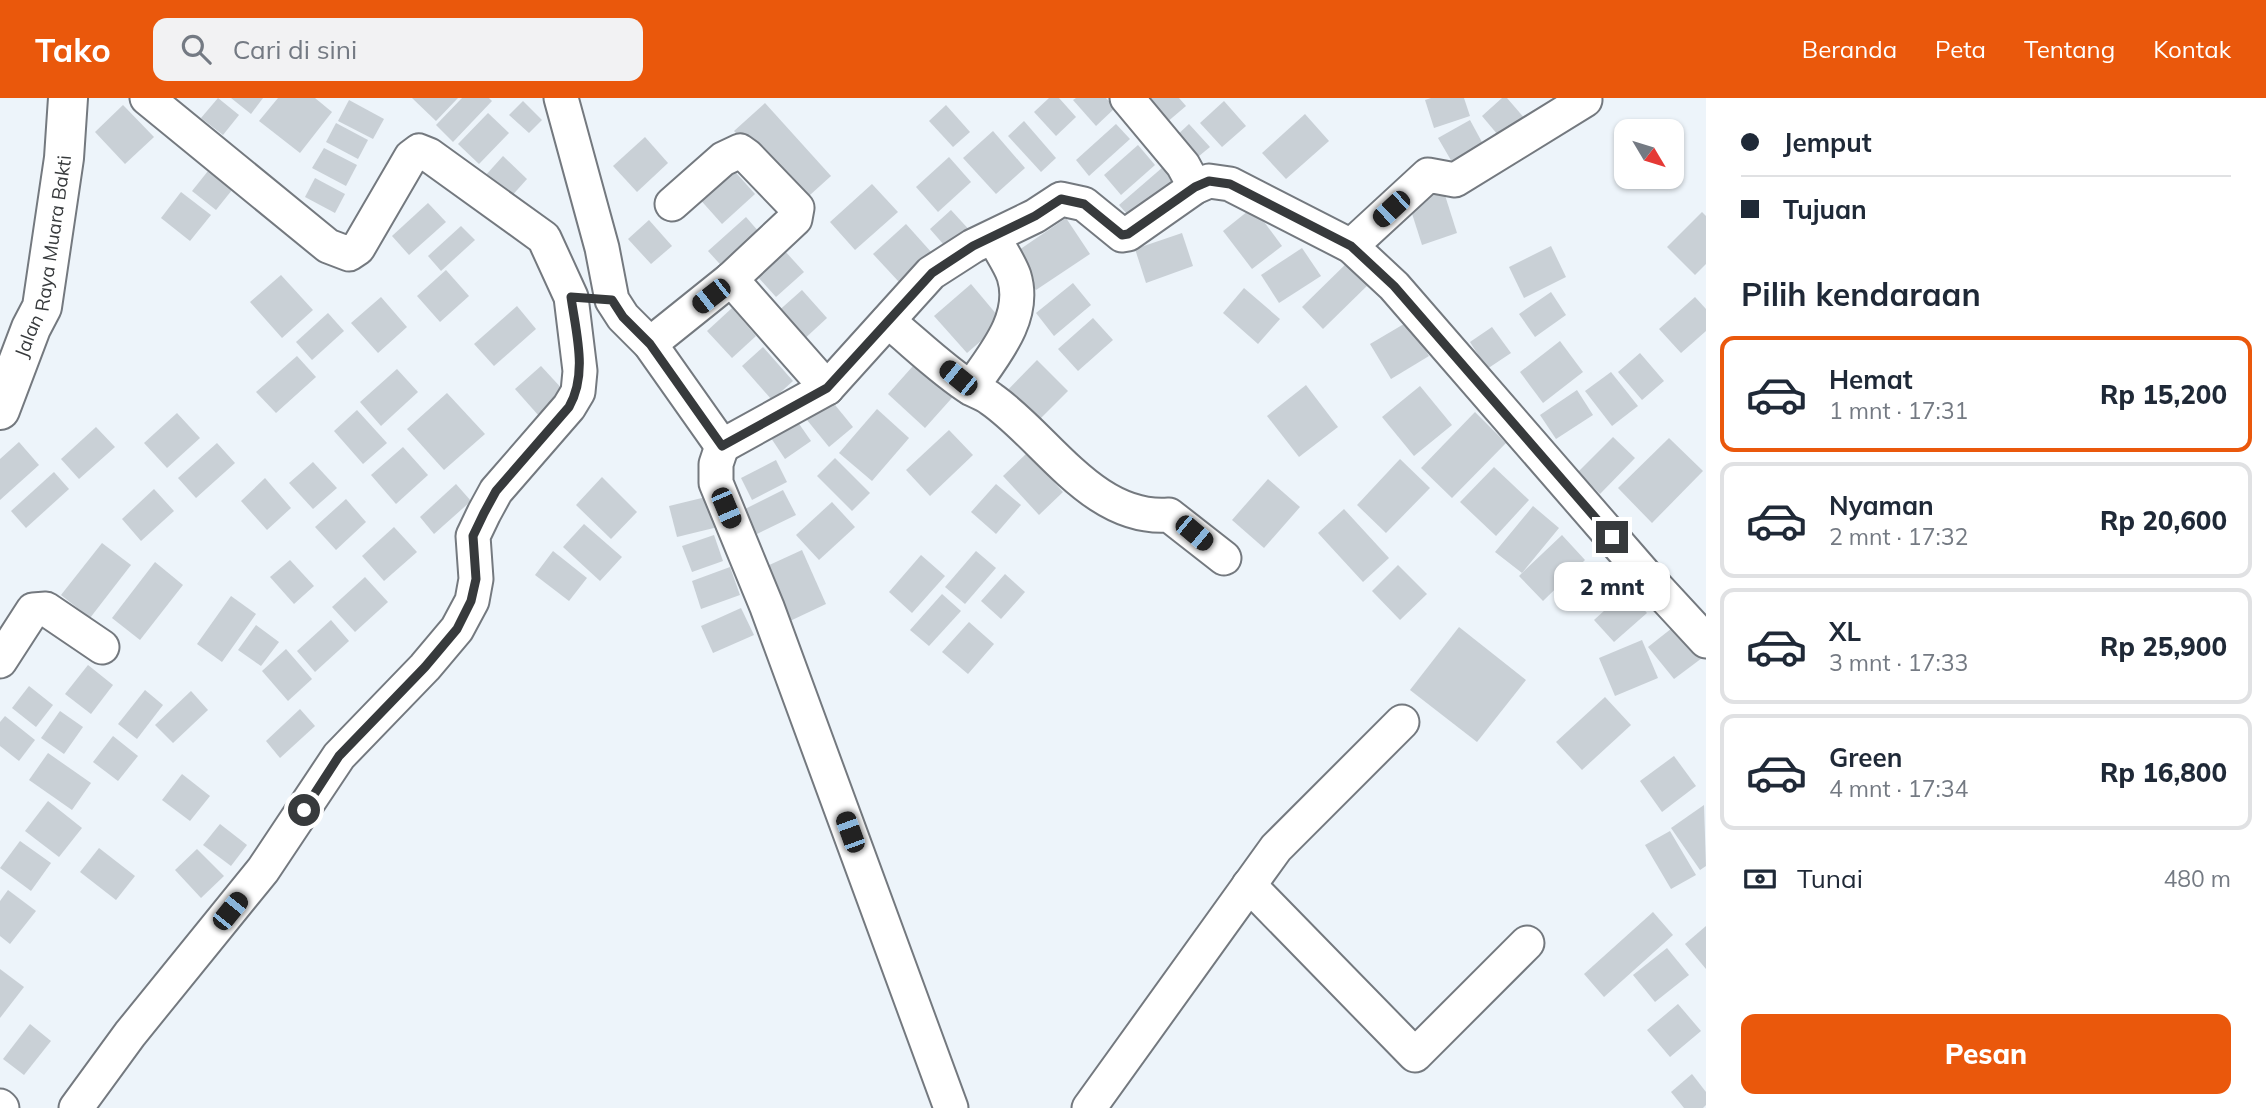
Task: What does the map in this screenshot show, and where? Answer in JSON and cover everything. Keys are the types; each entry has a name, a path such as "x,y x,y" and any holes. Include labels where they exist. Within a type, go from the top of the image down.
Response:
{"main road":[{"name":"Jalan Raya Muara Bakti","path":"0,410 31,328 43,307 64,158 68,98"}],"street":[{"path":"146,98 328,246 349,254 359,248 411,157 419,151 429,155 544,238 592,298 623,317 650,344 722,446"},
{"path":"76,1108 130,1034 263,870 339,756 425,667 457,629 471,601 476,579 473,536 484,513 496,491 569,407 578,391 602,248 561,98"},
{"path":"1127,98 1183,165 1195,187"},
{"path":"1351,246 1428,175 1455,180 1586,100"},
{"path":"650,344 731,279 795,219 797,208 740,151 723,159 672,204"},
{"path":"951,1108 766,607 716,483 716,464 722,446 827,388 932,273 973,246 994,238 1061,199 1084,204 1122,235 1128,234 1195,187 1209,181 1230,184 1351,246 1394,286 1645,575 1706,641"},
{"path":"971,388 1009,330 1017,306 1014,276 994,238"},
{"path":"731,279 827,388"},
{"path":"888,321 971,388 990,398 1081,481 1120,508 1148,517 1169,515 1224,558"},
{"path":"0,661 33,610 38,607 46,609 102,647"},
{"path":"1089,1108 1276,848 1402,722"},
{"path":"1249,885 1415,1055 1527,943"}],"building":[{"path":"218,98 239,115 223,135 201,118"},
{"path":"231,98 263,98 251,114"},
{"path":"278,98 315,98 332,112 300,153 259,121"},
{"path":"412,98 458,98 436,121"},
{"path":"462,98 489,98 492,101 453,142 436,125"},
{"path":"1049,98 1059,98 1076,117 1056,136 1034,112"},
{"path":"1106,98 1115,108 1096,126 1073,100"},
{"path":"1143,98 1179,98 1186,106 1166,123"},
{"path":"1464,98 1470,116 1434,128 1425,100"},
{"path":"1502,98 1507,98 1526,120 1503,141 1482,116"},
{"path":"349,100 384,119 373,139 338,121"},
{"path":"523,101 542,120 529,133 509,115"},
{"path":"1224,101 1246,126 1222,147 1200,123"},
{"path":"765,103 831,176 800,204 734,131"},
{"path":"123,105 154,137 125,164 95,132"},
{"path":"946,105 970,132 953,147 929,121"},
{"path":"488,113 509,133 479,164 458,144"},
{"path":"1305,114 1329,141 1286,179 1262,153"},
{"path":"1470,120 1483,144 1452,162 1438,138"},
{"path":"1024,121 1056,158 1041,172 1008,136"},
{"path":"336,123 368,140 358,159 326,142"},
{"path":"1116,124 1130,139 1089,176 1076,160"},
{"path":"1189,124 1210,147 1193,161 1173,139"},
{"path":"993,131 1025,168 996,194 963,158"},
{"path":"645,137 668,163 637,192 613,166"},
{"path":"1138,145 1155,165 1121,195 1104,175"},
{"path":"324,148 357,165 346,186 312,168"},
{"path":"503,156 527,179 509,199 485,176"},
{"path":"949,157 971,182 938,212 916,187"},
{"path":"212,166 236,185 216,210 192,191"},
{"path":"730,166 755,194 722,224 697,196"},
{"path":"1163,167 1178,184 1135,223 1119,205"},
{"path":"315,178 345,194 335,213 305,197"},
{"path":"872,184 898,212 855,250 830,222"},
{"path":"1443,189 1457,233 1422,245 1408,201"},
{"path":"181,192 211,215 190,241 161,218"},
{"path":"428,203 446,222 409,255 392,236"},
{"path":"1253,207 1282,246 1252,269 1223,231"},
{"path":"951,210 973,234 951,253 930,229"},
{"path":"1702,212 1706,216 1706,264 1695,275 1667,247"},
{"path":"746,217 765,239 728,273 708,251"},
{"path":"1066,218 1090,254 1036,290 1013,254"},
{"path":"649,220 672,246 651,264 628,239"},
{"path":"906,224 932,253 899,282 873,254"},
{"path":"461,226 475,240 441,271 428,256"},
{"path":"1182,233 1193,266 1146,283 1135,249"},
{"path":"1551,246 1566,277 1524,298 1509,267"},
{"path":"1302,248 1321,276 1279,303 1261,275"},
{"path":"784,250 804,272 776,297 756,275"},
{"path":"1353,257 1374,279 1323,329 1302,307"},
{"path":"446,270 469,296 440,322 417,296"},
{"path":"281,275 313,310 282,338 250,302"},
{"path":"1073,283 1091,305 1054,336 1036,313"},
{"path":"971,284 1003,322 967,353 934,316"},
{"path":"1244,288 1280,319 1258,344 1223,313"},
{"path":"802,290 827,318 801,342 775,314"},
{"path":"1551,292 1566,315 1535,337 1519,314"},
{"path":"381,297 407,327 378,353 351,323"},
{"path":"1695,297 1706,309 1706,331 1681,353 1659,329"},
{"path":"517,306 536,329 494,366 474,344"},
{"path":"732,308 756,336 732,358 707,331"},
{"path":"328,313 344,331 312,360 296,342"},
{"path":"1093,318 1113,340 1078,371 1058,349"},
{"path":"1409,321 1429,356 1391,379 1370,344"},
{"path":"1492,327 1511,353 1487,369 1470,342"},
{"path":"1560,341 1583,372 1543,403 1520,372"},
{"path":"763,347 793,381 772,400 742,366"},
{"path":"1640,353 1664,381 1642,400 1618,372"},
{"path":"297,356 316,377 276,413 256,392"},
{"path":"921,357 959,390 925,428 888,394"},
{"path":"1037,360 1068,391 1028,431 998,400"},
{"path":"541,366 565,392 539,416 515,389"},
{"path":"397,369 418,392 381,426 360,402"},
{"path":"1611,372 1638,406 1612,426 1585,391"},
{"path":"1306,385 1338,427 1299,457 1267,416"},
{"path":"1420,386 1452,425 1414,456 1382,417"},
{"path":"1577,390 1593,415 1556,439 1540,415"},
{"path":"447,393 485,434 444,470 407,429"},
{"path":"831,400 853,427 829,447 807,420"},
{"path":"877,409 909,438 872,481 839,453"},
{"path":"357,410 387,443 363,464 334,431"},
{"path":"1475,412 1506,443 1452,498 1421,468"},
{"path":"177,413 200,438 167,468 144,443"},
{"path":"795,418 811,441 785,459 769,435"},
{"path":"96,427 115,447 79,479 61,459"},
{"path":"949,430 973,455 930,496 906,470"},
{"path":"1613,437 1635,458 1600,494 1578,472"},
{"path":"1669,438 1703,471 1652,523 1618,488"},
{"path":"19,442 39,465 0,500 0,459"},
{"path":"217,443 235,463 196,498 178,478"},
{"path":"403,447 428,475 396,504 371,475"},
{"path":"1027,453 1063,492 1039,515 1003,476"},
{"path":"835,458 870,493 852,511 817,476"},
{"path":"1400,459 1430,488 1386,533 1357,505"},
{"path":"776,460 787,482 752,500 741,478"},
{"path":"313,462 337,488 313,509 289,483"},
{"path":"1494,467 1529,500 1496,536 1460,502"},
{"path":"54,472 69,489 26,528 11,511"},
{"path":"602,477 637,512 611,539 576,505"},
{"path":"265,478 291,508 267,530 241,501"},
{"path":"1268,479 1300,507 1264,548 1232,520"},
{"path":"456,484 471,501 434,534 420,517"},
{"path":"996,484 1021,505 996,534 971,512"},
{"path":"154,489 174,511 141,541 122,519"},
{"path":"783,490 796,515 757,534 745,509"},
{"path":"710,496 718,527 677,537 669,506"},
{"path":"346,499 366,522 336,550 315,527"},
{"path":"832,502 855,527 819,560 796,535"},
{"path":"1533,506 1559,528 1522,573 1495,552"},
{"path":"1344,509 1389,558 1363,582 1318,533"},
{"path":"584,524 622,557 600,581 563,547"},
{"path":"394,527 417,552 384,581 362,556"},
{"path":"714,535 723,561 692,572 682,546"},
{"path":"1562,535 1585,560 1543,601 1519,576"},
{"path":"102,543 131,565 90,618 61,595"},
{"path":"802,550 826,604 790,621 765,567"},
{"path":"553,551 587,578 569,601 535,575"},
{"path":"976,551 996,568 965,604 945,587"},
{"path":"921,555 945,576 912,613 889,592"},
{"path":"290,560 314,586 294,604 270,577"},
{"path":"155,562 183,585 140,640 112,618"},
{"path":"1398,565 1427,594 1400,620 1372,591"},
{"path":"730,567 740,595 701,609 692,581"},
{"path":"1005,574 1025,592 1001,619 981,601"},
{"path":"365,577 388,602 355,632 332,607"},
{"path":"1627,590 1647,613 1614,642 1594,620"},
{"path":"942,594 961,611 929,646 910,630"},
{"path":"231,596 256,614 222,662 197,644"},
{"path":"741,608 754,635 713,653 701,626"},
{"path":"331,620 349,641 315,672 297,651"},
{"path":"1681,621 1706,655 1674,679 1648,647"},
{"path":"969,622 994,644 968,674 942,652"},
{"path":"256,625 279,642 261,666 238,650"},
{"path":"1459,627 1526,680 1477,742 1410,690"},
{"path":"1642,640 1658,678 1615,696 1599,658"},
{"path":"286,649 312,679 288,701 262,671"},
{"path":"88,665 113,685 91,714 65,694"},
{"path":"29,686 53,705 36,727 12,708"},
{"path":"145,690 163,705 137,739 118,724"},
{"path":"191,691 208,710 173,743 155,725"},
{"path":"1605,697 1631,725 1582,770 1556,742"},
{"path":"300,709 315,726 280,758 266,741"},
{"path":"60,711 83,727 64,754 41,738"},
{"path":"5,716 35,740 19,761 0,746 0,722"},
{"path":"113,736 138,756 118,781 93,762"},
{"path":"48,753 91,783 72,810 29,780"},
{"path":"1674,756 1696,786 1662,812 1640,781"},
{"path":"182,774 210,796 190,821 162,800"},
{"path":"48,801 82,828 59,857 25,831"},
{"path":"1704,805 1706,866 1700,870 1671,828"},
{"path":"220,824 247,845 231,866 203,845"},
{"path":"1670,831 1696,875 1671,889 1645,845"},
{"path":"20,841 51,863 31,891 0,868"},
{"path":"99,848 135,876 116,900 80,872"},
{"path":"197,849 224,876 201,898 175,870"},
{"path":"8,890 36,911 10,944 0,936 0,901"},
{"path":"1653,912 1673,935 1604,997 1584,974"},
{"path":"1706,926 1706,969 1685,944"},
{"path":"1667,948 1689,975 1655,1002 1633,975"},
{"path":"0,969 24,987 0,1018"},
{"path":"1678,1004 1701,1031 1670,1057 1647,1030"},
{"path":"30,1024 51,1041 24,1075 3,1059"},
{"path":"1692,1074 1706,1092 1706,1105 1703,1108 1684,1108 1671,1092"}],"route":[{"path":"304,810 339,756 425,667 457,629 471,601 476,579 473,536 484,513 496,491 569,407 578,391 580,371 571,297 612,300 623,317 650,344 722,446 827,388 932,273 973,246 994,238 1061,199 1072,199 1084,204 1122,235 1146,224 1195,187 1209,181 1230,184 1351,246 1394,286 1612,537"}]}
